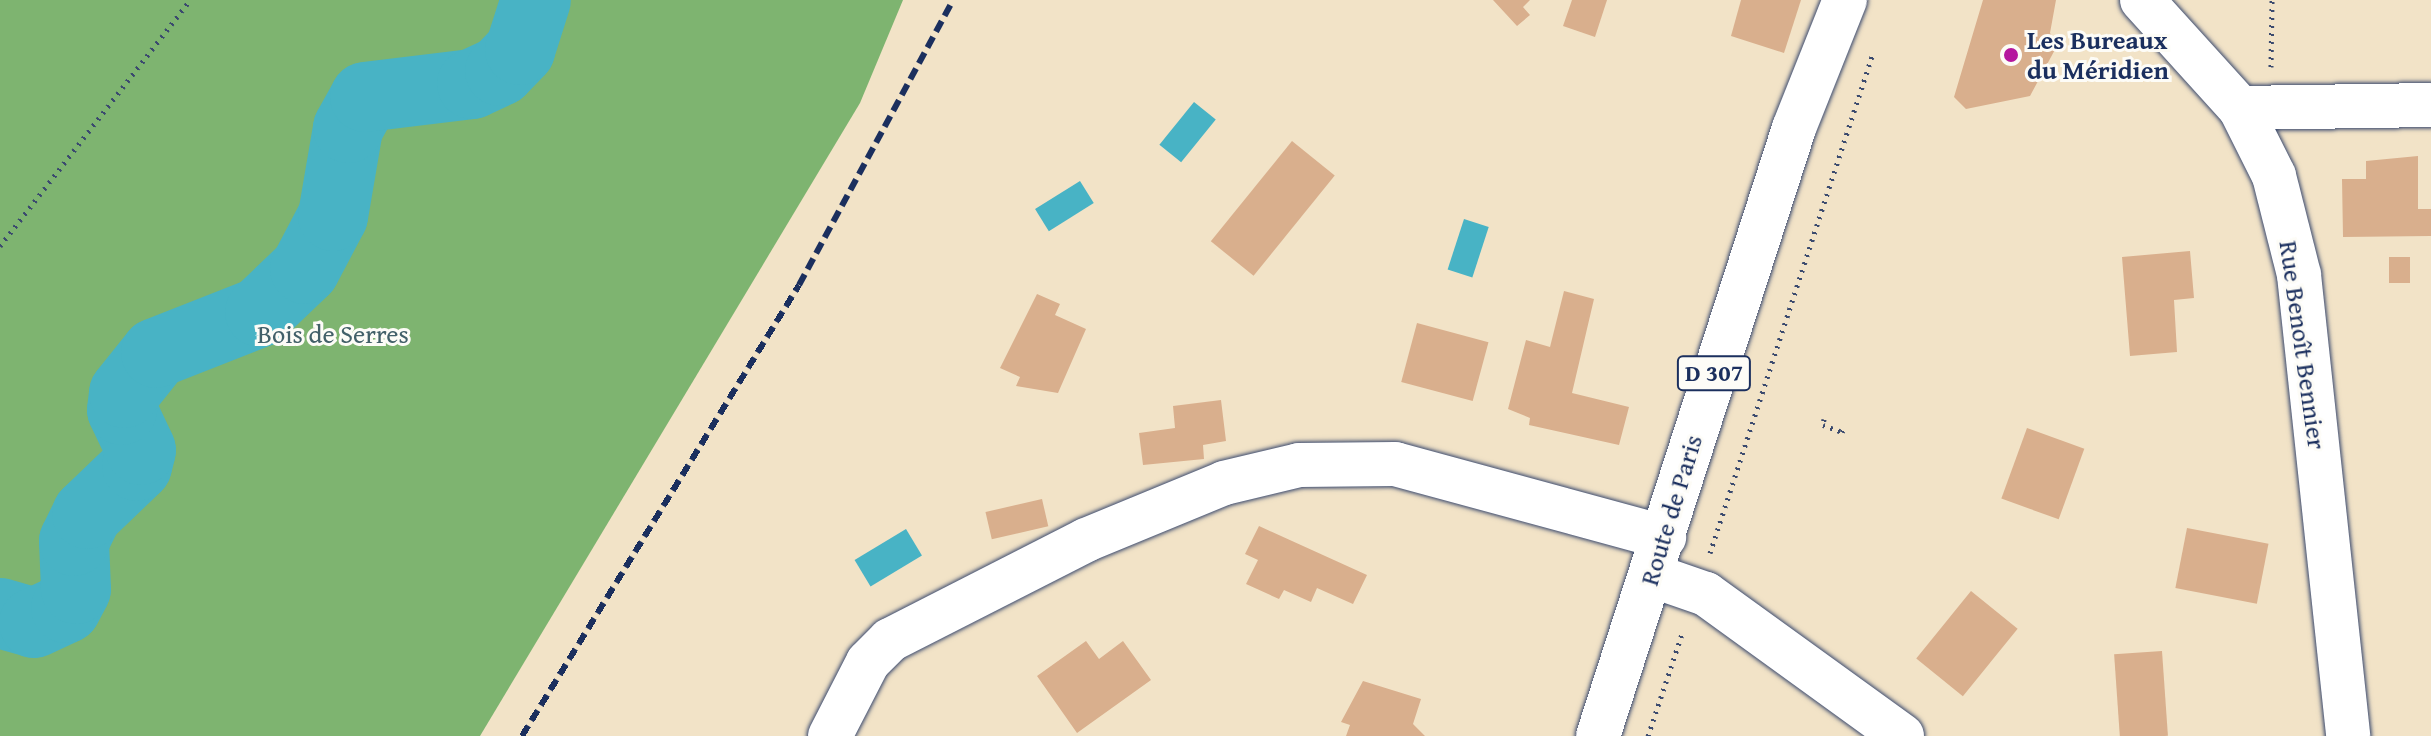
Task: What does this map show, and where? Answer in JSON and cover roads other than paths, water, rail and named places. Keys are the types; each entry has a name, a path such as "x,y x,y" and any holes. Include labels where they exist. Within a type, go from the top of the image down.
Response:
{"street":[{"name":"Rue Benoît Bennier","path":"2142,0 2240,108 2274,176 2299,275 2348,736"},
{"name":"Route de Paris","path":"1598,736 1794,128 1841,4"},
{"path":"2240,108 2431,105"},
{"path":"830,736 868,662 890,640 1086,540 1224,483 1299,465 1395,464 1658,556 1696,591 1902,736"}],"water":[{"path":"1194,102 1216,120 1181,162 1159,145"},
{"path":"1080,181 1094,203 1049,231 1035,209"},
{"path":"1464,219 1489,227 1472,277 1448,269"},
{"path":"906,529 922,556 871,586 855,560"}],"waterway":[{"path":"0,613 34,623 66,608 76,589 74,541 87,514 137,466 141,450 122,410 124,393 156,353 260,312 305,269 333,216 348,128 365,97 472,84 500,71 520,50 536,0"}],"railway":[{"path":"522,736 799,285 953,0"}],"place":[{"name":"Les Bureaux du Méridien","path":"2011,55"}],"park label":[{"name":"Bois de Serres","path":"333,334"}]}
